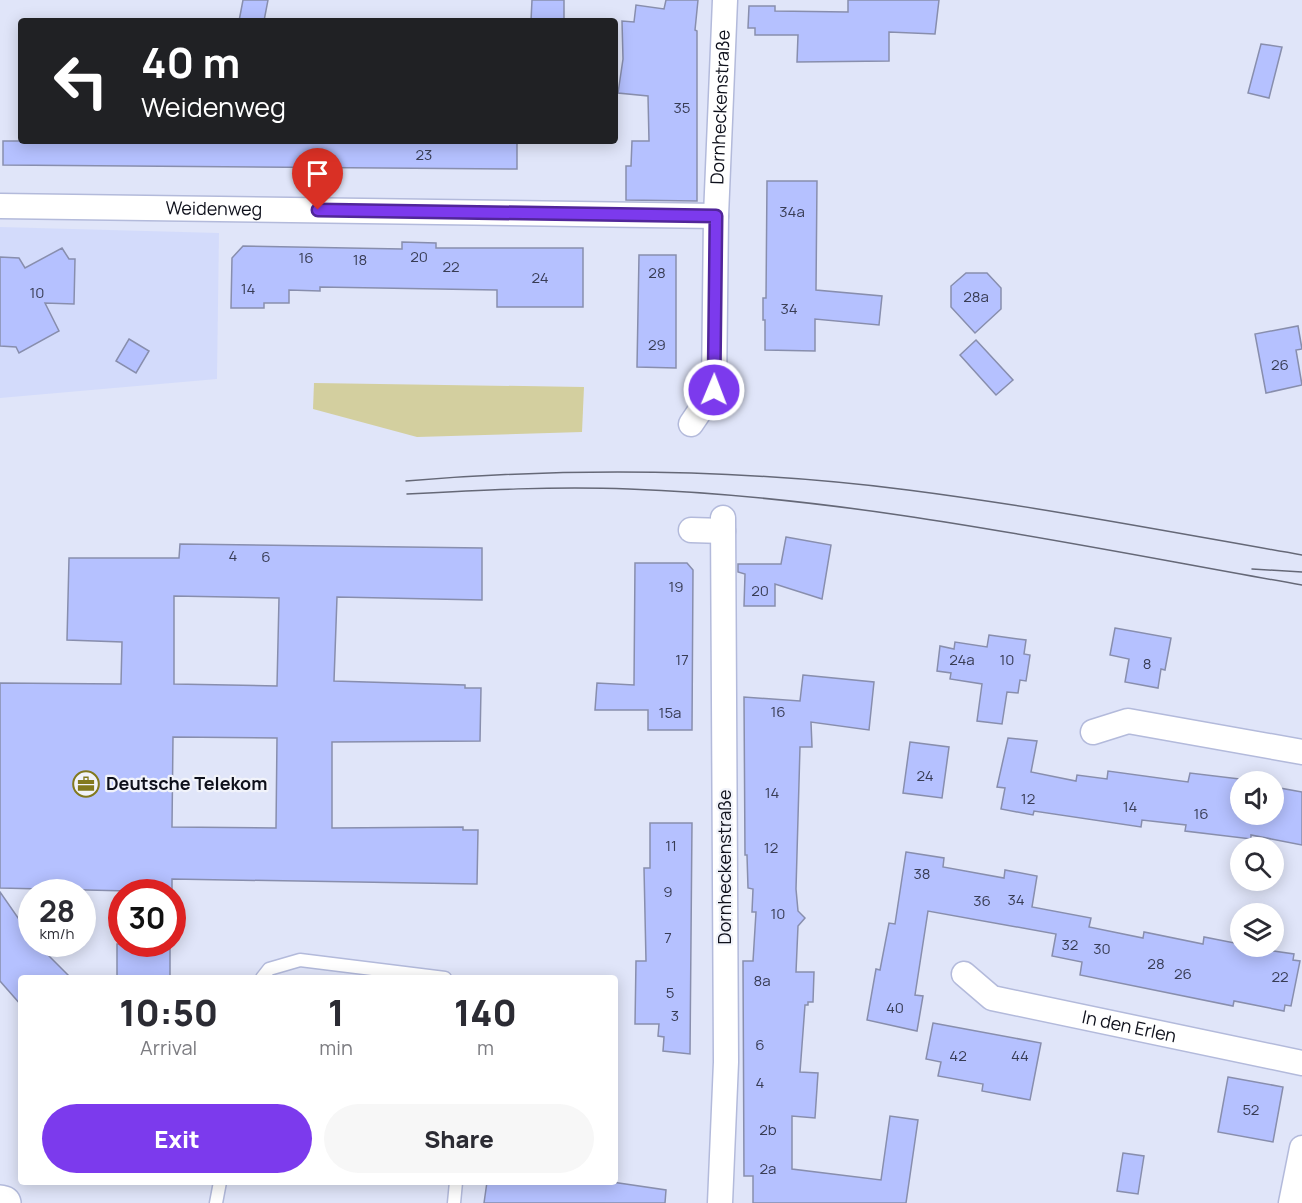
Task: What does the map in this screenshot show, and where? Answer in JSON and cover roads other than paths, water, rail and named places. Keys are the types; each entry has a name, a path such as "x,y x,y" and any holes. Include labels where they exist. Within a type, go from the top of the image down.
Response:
{"street":[{"name":"Dornheckenstraße","path":"691,424 714,390 716,216 725,0"},
{"name":"Weidenweg","path":"0,206 716,216"},
{"name":"Dornheckenstraße","path":"691,530 723,525 726,1062 720,1203"},
{"path":"1093,732 1128,721 1302,752"},
{"name":"In den Erlen","path":"964,974 992,998 1302,1063"},
{"path":"1291,1203 1302,1148"}],"lane":[{"path":"264,975 269,969 300,960 421,975"},
{"path":"216,1203 219,1185"},
{"path":"454,1203 456,1185"}],"tram line":[{"path":"406,481 532,474 657,472 846,483 1007,504 1302,555"},
{"path":"407,494 601,488 714,494 798,502 967,525 1302,585"},
{"path":"1252,569 1302,572"}],"place":[{"name":"Deutsche Telekom","path":"86,784"}]}
